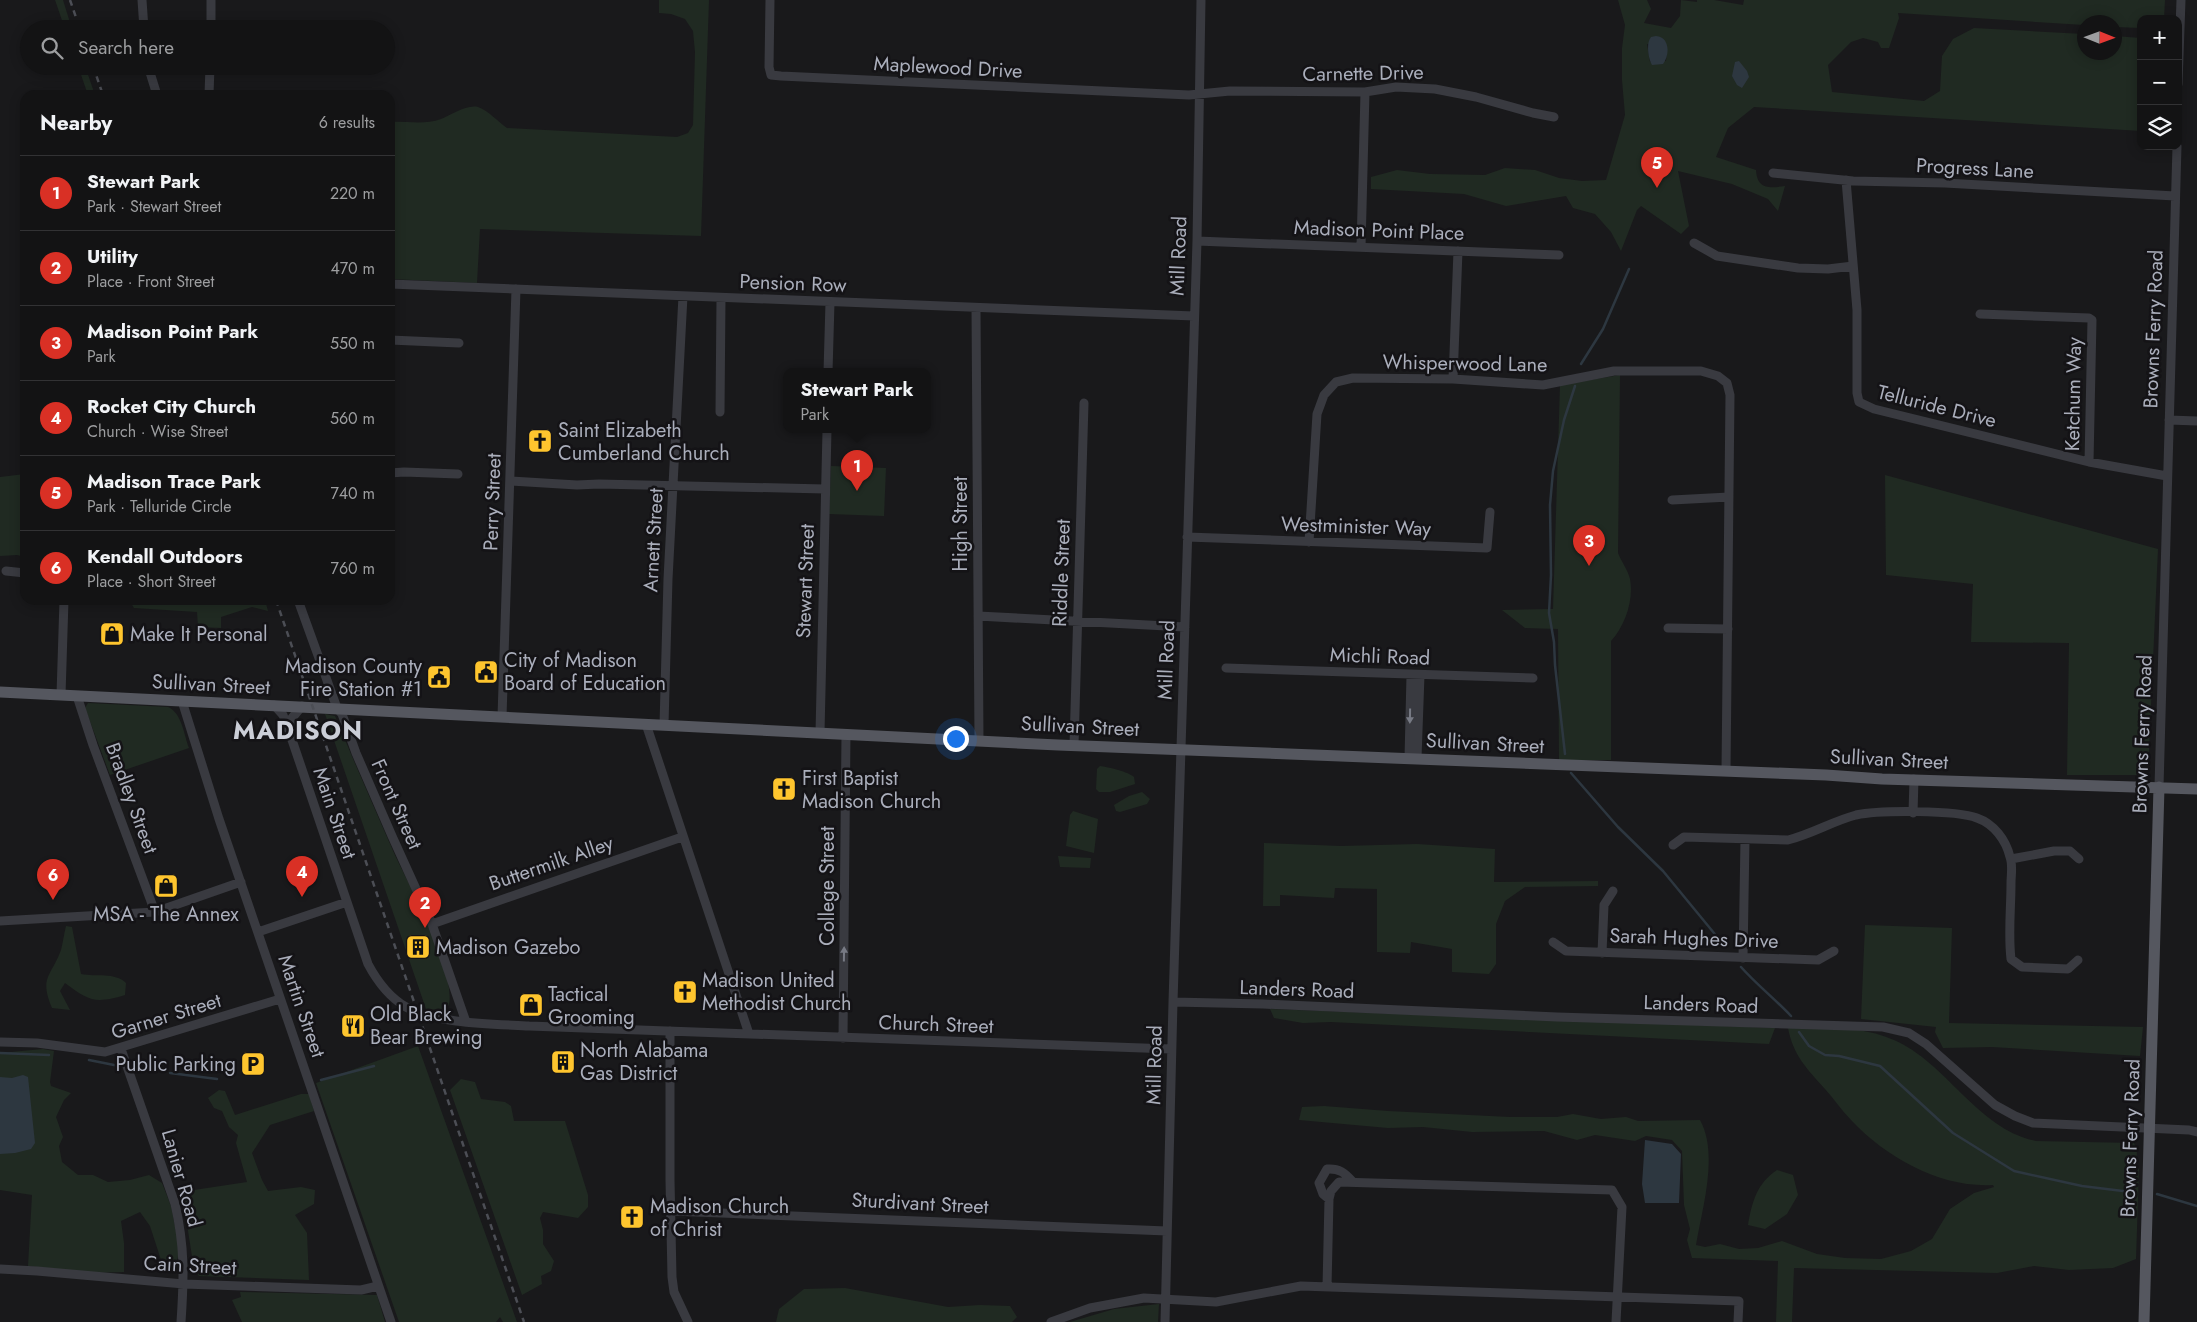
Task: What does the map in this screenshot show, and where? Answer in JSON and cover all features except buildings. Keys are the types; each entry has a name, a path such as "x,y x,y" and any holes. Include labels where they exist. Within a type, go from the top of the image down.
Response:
{"main road":[{"name":"Sullivan Street","path":"0,692 1074,745 1914,780 2197,789"},
{"name":"Browns Ferry Road","path":"2144,1322 2159,787"}],"street":[{"path":"142,0 143,20"},
{"path":"211,20 212,0"},
{"name":"Maplewood Drive","path":"770,0 769,67 771,75 952,85 1199,94"},
{"name":"Mill Road","path":"1165,1322 1171,1049 1197,241 1201,0"},
{"path":"2179,60 2181,0"},
{"path":"151,75 155,90"},
{"path":"209,90 210,75"},
{"name":"Carnette Drive","path":"1199,94 1230,91 1365,92 1396,87 1435,89 1476,97 1554,117"},
{"path":"1361,247 1365,92"},
{"name":"Browns Ferry Road","path":"2159,787 2176,150"},
{"name":"Progress Lane","path":"1773,173 1846,180 1945,183 2175,196"},
{"name":"Telluride Drive","path":"1846,180 1857,310 1859,402 1874,409 2089,462 2168,476"},
{"name":"Madison Point Place","path":"1197,241 1559,255"},
{"path":"1694,243 1717,256 1798,268 1828,269 1853,266"},
{"path":"1453,379 1458,251"},
{"name":"Pension Row","path":"395,284 1194,316"},
{"name":"Perry Street","path":"502,717 516,289"},
{"name":"Arnett Street","path":"664,725 673,485 683,296"},
{"path":"720,412 721,298"},
{"path":"828,368 830,302"},
{"name":"High Street","path":"976,308 979,740"},
{"name":"Ketchum Way","path":"1980,314 2089,318 2092,320 2089,462"},
{"path":"395,340 459,343"},
{"name":"Whisperwood Lane","path":"1309,542 1317,414 1324,395 1336,382 1354,378 1453,379 1543,385 1614,371 1700,371 1718,376 1727,383 1730,395 1726,771"},
{"name":"Riddle Street","path":"1074,745 1084,403"},
{"path":"2169,420 2197,421"},
{"name":"Stewart Street","path":"820,733 827,433"},
{"path":"395,473 458,474"},
{"path":"511,481 577,485 673,485 825,489"},
{"path":"1672,500 1729,497"},
{"name":"Westminister Way","path":"1188,537 1487,548 1490,512"},
{"path":"6,572 20,573"},
{"path":"61,695 64,605"},
{"name":"Front Street","path":"300,605 337,708 342,714 356,753 432,924 466,1022"},
{"path":"978,616 1185,627"},
{"path":"1668,628 1728,629"},
{"name":"Michli Road","path":"1226,668 1533,678"},
{"path":"1413,758 1415,675"},
{"name":"Bradley Street","path":"77,696 93,745 155,912"},
{"name":"Martin Street","path":"182,701 219,819 391,1322"},
{"name":"Main Street","path":"274,705 283,715 290,734 368,964 390,996 405,1007 417,1013 466,1022"},
{"path":"290,734 292,718 302,706"},
{"path":"646,724 748,1034"},
{"name":"College Street","path":"843,1038 846,734"},
{"path":"1912,813 1914,780"},
{"path":"1674,845 1684,838 1788,840 1804,836 1854,815 1873,812 1959,814 1978,818 1992,826 2004,841 2011,858 2009,944 2011,959 2022,968 2068,969 2078,960"},
{"name":"Buttermilk Alley","path":"432,924 682,837"},
{"path":"1742,958 1745,839"},
{"path":"2011,858 2070,851 2079,859"},
{"path":"0,921 155,912 241,882"},
{"path":"1602,952 1604,906 1613,891"},
{"path":"258,932 346,902"},
{"name":"Sarah Hughes Drive","path":"1553,942 1566,951 1742,958 1818,960 1834,952"},
{"name":"Garner Street","path":"0,1042 37,1043 105,1052 280,999"},
{"name":"Landers Road","path":"1173,1002 1883,1027 1909,1033 1926,1044 1995,1105 2033,1123 2141,1127 2149,1130 2188,1130 2197,1132"},
{"name":"Church Street","path":"466,1022 580,1028 1171,1049"},
{"path":"670,1031 674,1292 688,1322"},
{"name":"Lanier Road","path":"121,1048 175,1204 183,1246 184,1284 181,1322"},
{"path":"1329,1199 1323,1194 1319,1183 1327,1169 1335,1168 1342,1171 1352,1181"},
{"path":"1327,1287 1329,1199 1331,1190 1339,1182 1612,1190 1622,1206 1616,1322"},
{"name":"Sturdivant Street","path":"672,1211 785,1214 1168,1231"},
{"name":"Cain Street","path":"0,1270 36,1271 184,1284 361,1290 378,1286"},
{"path":"1051,1322 1090,1308 1144,1298 1216,1302 1301,1286 1739,1301 1738,1322"}],"shaded area":[{"path":"55,0 63,0 69,20 62,20"},
{"path":"659,0 709,0 701,236 480,229 477,283 395,279 395,122 435,121 464,108 474,106 486,111 507,128 677,137 688,133 693,125 695,52 693,31 685,19 671,14 659,13"},
{"path":"1618,0 1647,0 1651,9 1644,23 1671,28 1680,16 1681,0 1697,2 1697,0 1714,0 1743,5 1744,0 2165,0 2164,15 2137,15 2137,28 2122,27 2122,15 2077,15 2077,25 1898,13 1899,18 1889,48 1881,48 1878,42 1863,38 1851,42 1828,65 1832,92 1924,101 1940,91 1942,56 1953,39 1974,28 2077,34 2077,60 2122,60 2122,37 2137,38 2137,131 1754,107 1728,128 1716,157 1756,170 1759,181 1765,186 1785,186 1778,211 1768,199 1732,184 1678,171 1689,226 1681,234 1641,206 1637,210 1621,251 1611,232 1595,214 1573,208 1566,196 1506,206 1464,194 1371,189 1371,177 1397,170 1430,174 1485,175 1505,168 1535,170 1559,178 1582,181 1606,180 1625,115 1622,48 1625,25","holes":["1647,44 1667,49 1666,61 1650,62"]},
{"path":"1656,36 1664,40 1668,51 1663,64 1652,65 1648,43 1651,37"},
{"path":"1739,61 1749,77 1742,88 1737,85 1732,76 1735,62"},
{"path":"81,75 88,75 93,90 86,90"},
{"path":"1620,375 1618,553 1630,579 1631,595 1624,620 1611,641 1611,760 1559,760 1558,629 1525,628 1502,610 1553,609 1560,385"},
{"path":"831,466 886,468 884,516 829,514"},
{"path":"20,475 20,556 0,556 0,477"},
{"path":"1885,475 2158,549 2148,772 2145,775 2067,775 2069,643 1971,642 1973,584 1886,575"},
{"path":"132,605 266,605 268,611 252,607 221,617 221,628 198,627 197,612 134,608"},
{"path":"88,703 168,707 173,710 179,719 189,748 110,775 85,708"},
{"path":"325,714 335,716 394,853 439,950 446,971 449,989 449,1005 444,1010 426,1009"},
{"path":"1100,766 1131,775 1134,777 1135,784 1110,792 1099,792 1096,789 1097,769"},
{"path":"1142,792 1150,799 1147,804 1120,812 1116,811 1114,805 1129,796"},
{"path":"1073,811 1098,819 1094,853 1066,846 1070,815"},
{"path":"1264,843 1341,846 1417,844 1495,849 1494,882 1598,881 1598,886 1525,887 1505,901 1496,924 1496,964 1489,974 1452,972 1452,949 1411,942 1410,953 1377,952 1377,889 1335,888 1334,898 1280,895 1280,906 1263,906"},
{"path":"1058,856 1091,858 1090,868 1060,867"},
{"path":"1865,925 1952,928 1949,1023 2143,1027 2140,1056 1992,1047 1943,1048 1935,1032 1936,1027 1861,1019"},
{"path":"66,926 72,927 81,974 116,977 126,983 125,995 99,1000 93,999 80,994 65,983 60,991 70,1010 52,1008 48,998 46,983 61,950"},
{"path":"1270,1009 1775,1028 1769,1044 1331,1022 1303,1023 1274,1018"},
{"path":"1788,1028 1855,1030 1881,1035 1894,1040 1913,1050 1996,1123 2015,1134 2036,1141 2134,1143 2137,1150 2136,1166 2139,1169 2136,1259 2113,1268 2069,1270 2034,1266 1997,1273 1794,1268 1792,1322 1776,1322 1778,1261 1692,1258 1687,1240 1690,1229 1684,1205 1682,1151 1672,1140 1646,1136 1635,1141 1595,1135 1577,1140 1544,1131 1472,1132 1423,1127 1388,1128 1299,1120 1302,1107 1324,1106 1510,1117 1557,1117 1573,1114 1601,1119 1626,1117 1638,1121 1700,1120 1706,1134 1709,1165 1705,1199 1696,1245 1705,1247 1720,1244 1739,1249 1758,1248 1782,1241 1817,1254 1845,1258 1881,1259 1911,1251 1932,1239 1950,1209 1974,1193 1994,1187 1993,1185 1973,1185 1935,1176 1916,1168 1881,1147 1848,1117 1807,1068 1793,1046"},
{"path":"418,1046 517,1322 503,1322 500,1317 496,1322 399,1322 316,1083"},
{"path":"43,1049 54,1051 51,1086 71,1093 64,1100 56,1117 63,1137 59,1146 62,1162 78,1175 93,1175 108,1182 130,1180 149,1175 162,1183 171,1206 180,1251 176,1263 162,1263 150,1226 140,1212 121,1221 124,1243 124,1272 89,1273 28,1266 32,1195 0,1190 0,1053"},
{"path":"23,1075 28,1077 35,1143 31,1149 0,1154 0,1077 12,1078"},
{"path":"461,1079 475,1082 481,1099 505,1102 511,1106 514,1121 565,1121 588,1195 588,1207 578,1218 543,1212 540,1218 543,1230 543,1244 554,1261 551,1271 541,1276 542,1284 522,1295 450,1090"},
{"path":"219,1090 225,1091 235,1115 301,1094 309,1094 314,1111 270,1125 252,1153 268,1191 301,1187 315,1190 314,1204 295,1215 307,1233 309,1280 199,1276 194,1269 183,1199 194,1190 247,1182 236,1143 238,1135 229,1127 222,1111 214,1108 208,1098"},
{"path":"1645,1140 1672,1144 1681,1154 1679,1203 1645,1203 1642,1184"},
{"path":"1777,1170 1793,1175 1798,1195 1787,1214 1765,1229 1748,1225 1756,1194 1770,1175"},
{"path":"845,1288 948,1307 1010,1306 1017,1317 1012,1322 776,1322 779,1309 804,1289"},
{"path":"240,1292 377,1295 385,1322 242,1322 232,1300 241,1297"},
{"path":"1159,1304 1158,1322 1070,1322 1114,1309"}],"waterway":[{"path":"1581,364 1603,329 1629,269"},
{"path":"1565,754 1554,642 1549,613 1551,575 1550,505 1553,471 1564,420 1575,386"},
{"path":"1571,773 1618,827 1663,871 1723,944"},
{"path":"1741,967 1791,1016"},
{"path":"1799,1032 1809,1046 1825,1055 1839,1056 1880,1066 1953,1133 2014,1171 2082,1186 2131,1192"},
{"path":"0,1053 49,1055"},
{"path":"89,1060 119,1066"},
{"path":"321,1080 374,1066"},
{"path":"138,1069 151,1070"},
{"path":"170,1073 217,1079"},
{"path":"2157,1194 2197,1206"}],"railway":[{"path":"70,0 77,20"},
{"path":"96,75 101,90"},
{"path":"278,605 524,1322"}],"place":[{"name":"Madison Trace Park","path":"1657,188"},
{"name":"Saint Elizabeth Cumberland Church","path":"540,441"},
{"name":"Stewart Park","path":"857,491"},
{"name":"Madison Point Park","path":"1589,566"},
{"name":"Make It Personal","path":"112,634"},
{"name":"City of Madison Board of Education","path":"486,672"},
{"name":"Madison County Fire Station #1","path":"439,677"},
{"name":"First Baptist Madison Church","path":"784,789"},
{"name":"MSA - The Annex","path":"166,886"},
{"name":"Rocket City Church","path":"302,897"},
{"name":"Kendall Outdoors","path":"53,900"},
{"name":"Utility","path":"425,928"},
{"name":"Madison Gazebo","path":"418,947"},
{"name":"Madison United Methodist Church","path":"685,992"},
{"name":"Tactical Grooming","path":"531,1005"},
{"name":"Old Black Bear Brewing","path":"353,1026"},
{"name":"North Alabama Gas District","path":"563,1062"},
{"name":"Public Parking","path":"253,1064"},
{"name":"Madison Church of Christ","path":"632,1217"}],"district":[{"name":"MADISON","path":"298,730"}]}
